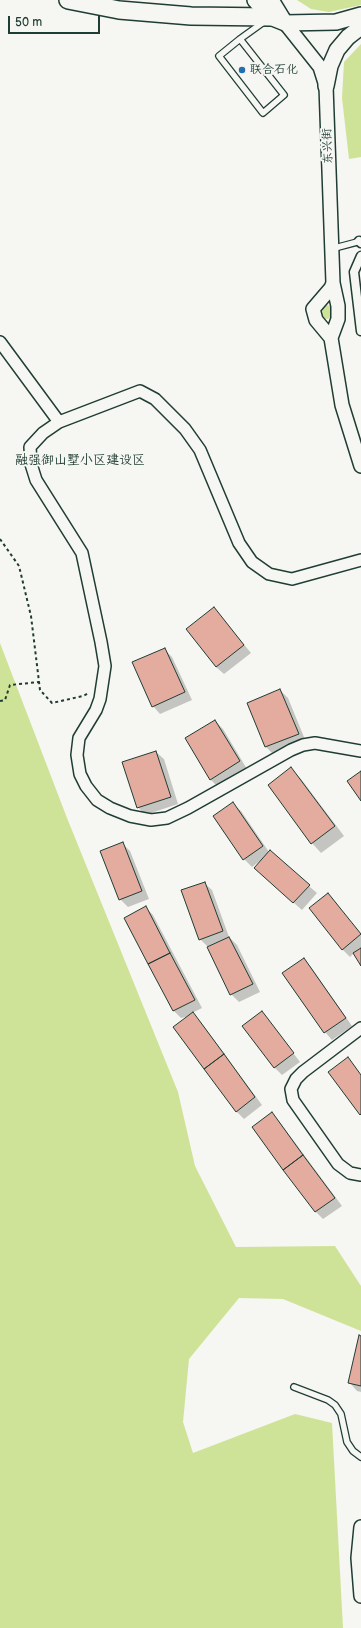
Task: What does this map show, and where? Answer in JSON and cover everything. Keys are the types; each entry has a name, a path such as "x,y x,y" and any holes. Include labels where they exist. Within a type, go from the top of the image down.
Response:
{"main road":[{"path":"68,0 119,10 191,16 336,22 361,16"},
{"name":"东兴街","path":"254,0 277,20"},
{"name":"东兴街","path":"271,0 277,20"},
{"path":"326,86 330,66 338,50 348,37 361,27"}],"street":[{"name":"东兴街","path":"277,20 320,67 326,86 331,249 333,282 338,319 331,338"},
{"path":"361,256 354,272 361,331"},
{"path":"333,282 331,288 313,309 316,320 331,338 342,405 358,443 361,466"},
{"path":"0,342 59,422"},
{"path":"361,560 292,579 269,574 252,562 239,543 200,450 185,429 155,399 140,391 59,422 43,433 30,447 30,464 36,480 82,553 101,642 105,666 100,699 96,710 79,738 77,755 80,774 86,786 97,800 110,808 130,816 151,820 168,818 291,750 315,743 361,751"},
{"path":"361,1028 303,1072 296,1079 291,1089 293,1100 338,1164 350,1173 361,1175"},
{"path":"361,1527 358,1558 361,1596"}],"lane":[{"path":"240,39 284,95 263,113 219,56 240,39 277,20"},
{"path":"331,249 360,242"},
{"path":"294,1387 328,1400 335,1405 341,1414 347,1442 353,1451 361,1457"}],"path":[{"path":"0,539 19,566 31,616 40,690 52,703 83,696 95,690"},
{"path":"0,701 5,700 10,685 39,682"}],"green space":[{"path":"297,0 361,0 361,5 329,12 311,9"},
{"path":"361,44 361,157 349,159 342,98 344,62"},
{"path":"326,305 331,307 333,312 331,317 326,319 321,317 319,312 321,307"},
{"path":"0,643 67,818 178,1092 195,1166 236,1247 335,1246 361,1286 361,1331 283,1299 239,1298 189,1359 183,1422 193,1453 295,1414 332,1423 343,1628 0,1628"}],"building":[{"path":"214,607 244,645 216,667 186,629"},
{"path":"165,648 185,692 152,707 132,662"},
{"path":"280,689 299,734 265,747 247,703"},
{"path":"215,720 240,761 210,780 185,738"},
{"path":"156,751 171,797 137,808 122,762"},
{"path":"291,767 335,826 311,844 268,785"},
{"path":"361,771 361,801 347,781"},
{"path":"233,802 263,846 243,860 213,816"},
{"path":"123,842 142,891 119,900 100,851"},
{"path":"270,850 310,885 293,903 254,868"},
{"path":"205,882 223,931 199,940 181,890"},
{"path":"328,893 361,934 342,950 309,908"},
{"path":"146,906 170,953 148,964 124,918"},
{"path":"229,937 253,984 230,995 207,947"},
{"path":"361,948 361,966 353,953"},
{"path":"170,953 195,1000 173,1011 148,964"},
{"path":"304,958 346,1018 324,1033 282,973"},
{"path":"262,1011 294,1053 274,1068 242,1026"},
{"path":"193,1012 224,1054 204,1069 173,1027"},
{"path":"224,1054 255,1097 236,1112 204,1069"},
{"path":"348,1057 361,1075 360,1115 328,1072"},
{"path":"272,1112 303,1155 283,1170 252,1127"},
{"path":"303,1155 335,1198 315,1212 283,1170"},
{"path":"359,1335 361,1336 361,1386 348,1383"}],"place":[{"name":"联合石化","path":"242,70"}],"district":[{"name":"融强御山墅小区建设区","path":"80,461"}]}
